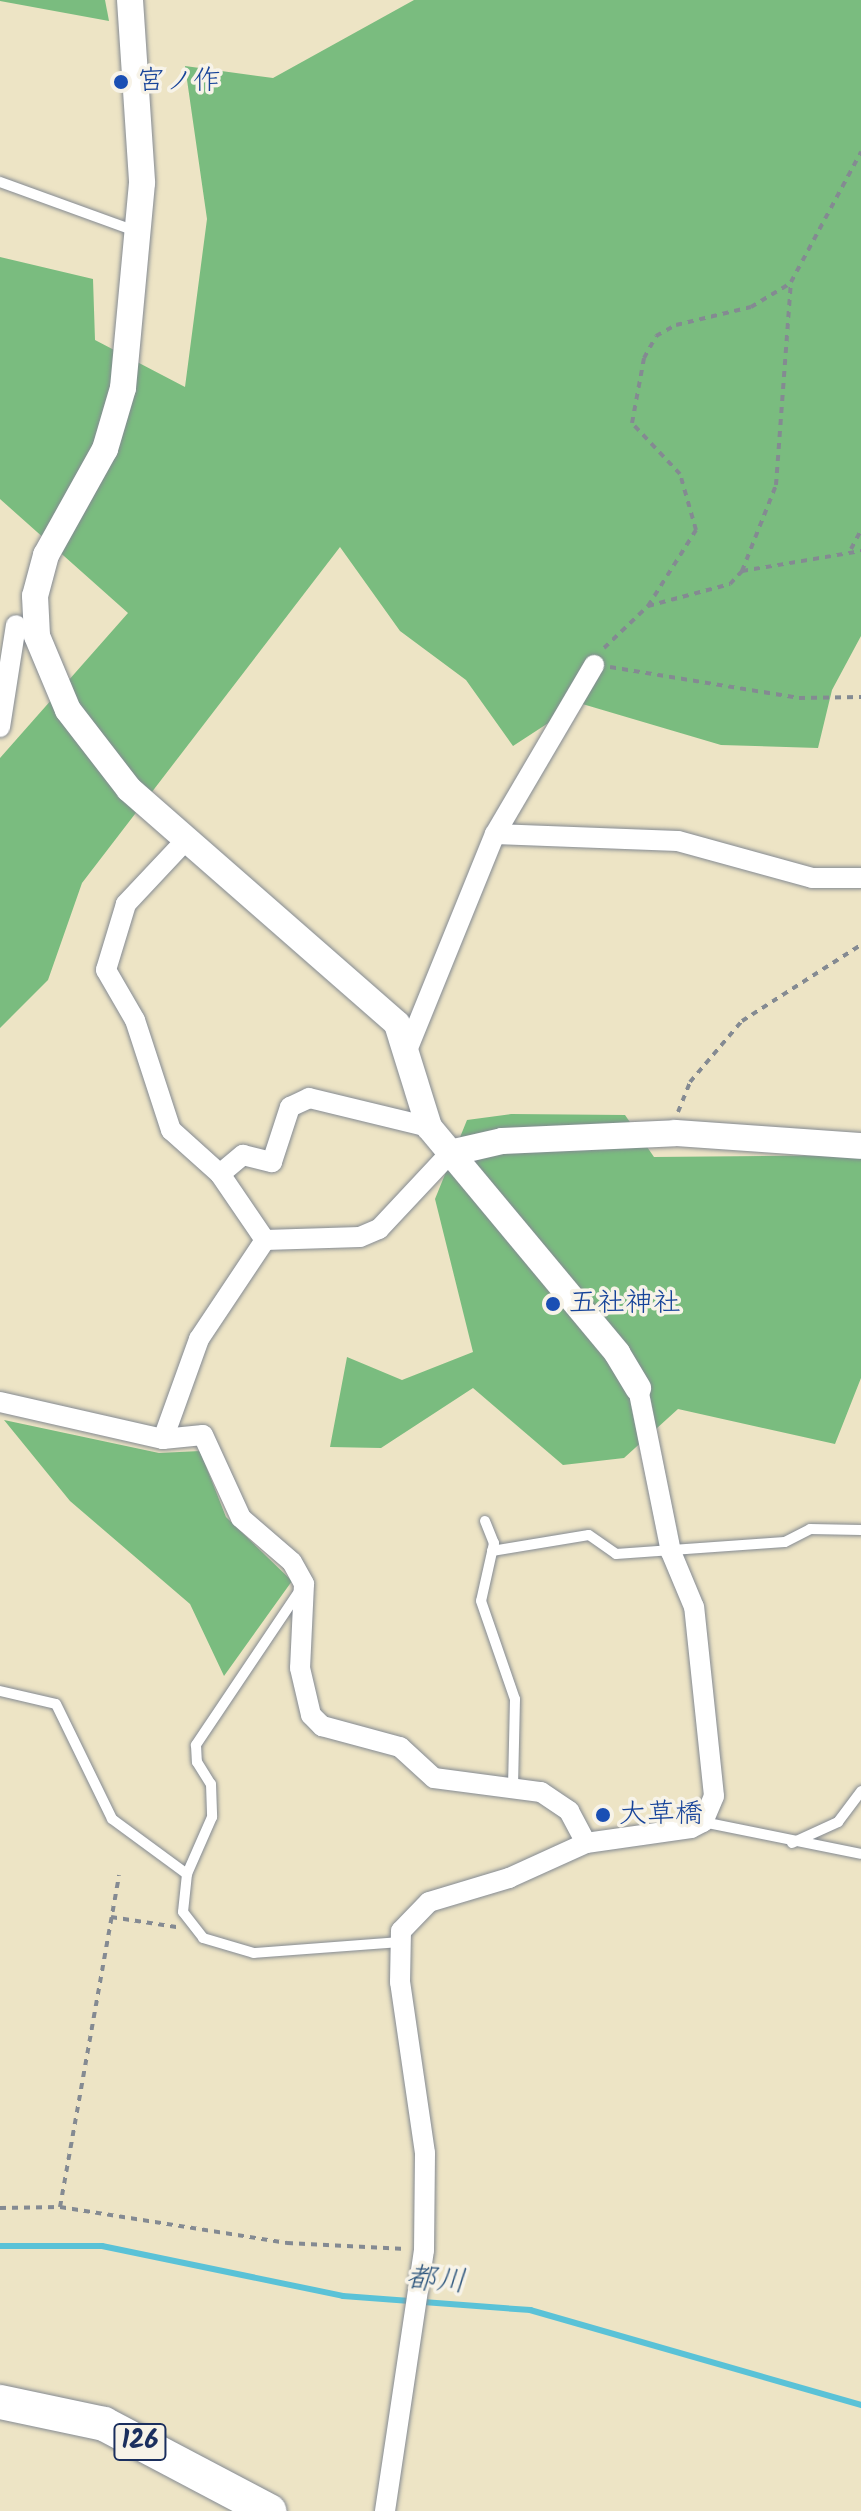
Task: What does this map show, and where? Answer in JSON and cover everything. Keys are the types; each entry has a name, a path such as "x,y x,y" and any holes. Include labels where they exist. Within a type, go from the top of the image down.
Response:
{"highway":[{"name":"126","path":"0,2402 104,2424 269,2511"}],"street":[{"path":"0,727 18,625 35,596 46,555 116,419 141,233 130,0"},
{"path":"18,625 93,747 186,840 380,1003 408,1048 429,1127 617,1353 638,1388 671,1552 694,1607 714,1783 703,1822 678,1833 586,1843 509,1878 429,1902 406,1920 399,1942 425,2153 424,2250 385,2511"},
{"path":"408,1048 495,834 594,665"},
{"path":"495,834 678,841 812,878 861,878"},
{"path":"186,840 126,904 106,970 135,1020 171,1130 220,1174 265,1240"},
{"path":"220,1174 243,1155 272,1162 290,1107 309,1098 429,1127"},
{"path":"265,1240 360,1237 379,1229 450,1153 502,1141 675,1133 861,1146"},
{"path":"163,1439 199,1339 265,1240"},
{"path":"0,1402 163,1439 203,1435 241,1518 292,1562 304,1584 300,1668 311,1715 322,1726 400,1747 434,1778 513,1784 556,1800 586,1843"}],"lane":[{"path":"0,182 141,233"},
{"path":"485,1521 492,1551 481,1601 515,1699 513,1784"},
{"path":"492,1551 589,1535 616,1554 671,1552 785,1542 810,1529 861,1530"},
{"path":"304,1584 196,1745 197,1762 211,1784 212,1817 187,1874 182,1899 190,1929 254,1953 399,1942"},
{"path":"0,1691 56,1704 112,1819 187,1874"},
{"path":"788,1844 838,1822 861,1791"},
{"path":"703,1822 788,1844 861,1854"}],"path":[{"path":"648,606 730,584 742,571 776,485 791,282 861,152"},
{"path":"791,282 751,307 676,325 656,336 644,358 632,423 680,474 696,530 648,606 612,635 594,665 799,698 861,697"},
{"path":"851,550 861,530"},
{"path":"742,571 851,550 861,551"},
{"path":"675,1133 690,1082 742,1021 861,945"},
{"path":"60,2207 119,1875"},
{"path":"111,1917 190,1929"},
{"path":"0,2208 60,2207 287,2243 424,2250"}],"green space":[{"path":"105,0 109,21 0,1"},
{"path":"414,0 861,0 861,636 832,690 818,748 721,745 579,703 513,746 466,680 400,631 340,547 82,883 48,980 0,1028 0,758 128,613 0,499 0,257 93,279 95,340 185,387 207,219 185,66 273,78"},
{"path":"511,1114 625,1115 654,1157 861,1155 861,1378 835,1444 678,1409 624,1458 563,1465 473,1388 381,1448 330,1447 347,1357 402,1380 473,1352 435,1199 467,1120"},
{"path":"4,1420 159,1453 200,1451 226,1517 292,1581 224,1676 190,1604 70,1501"}],"waterway":[{"name":"都川","path":"0,2246 102,2246 343,2296 530,2310 861,2405"}],"place":[{"name":"宮ノ作","path":"121,82"},
{"name":"五社神社","path":"553,1304"},
{"name":"大草橋","path":"603,1815"}]}
